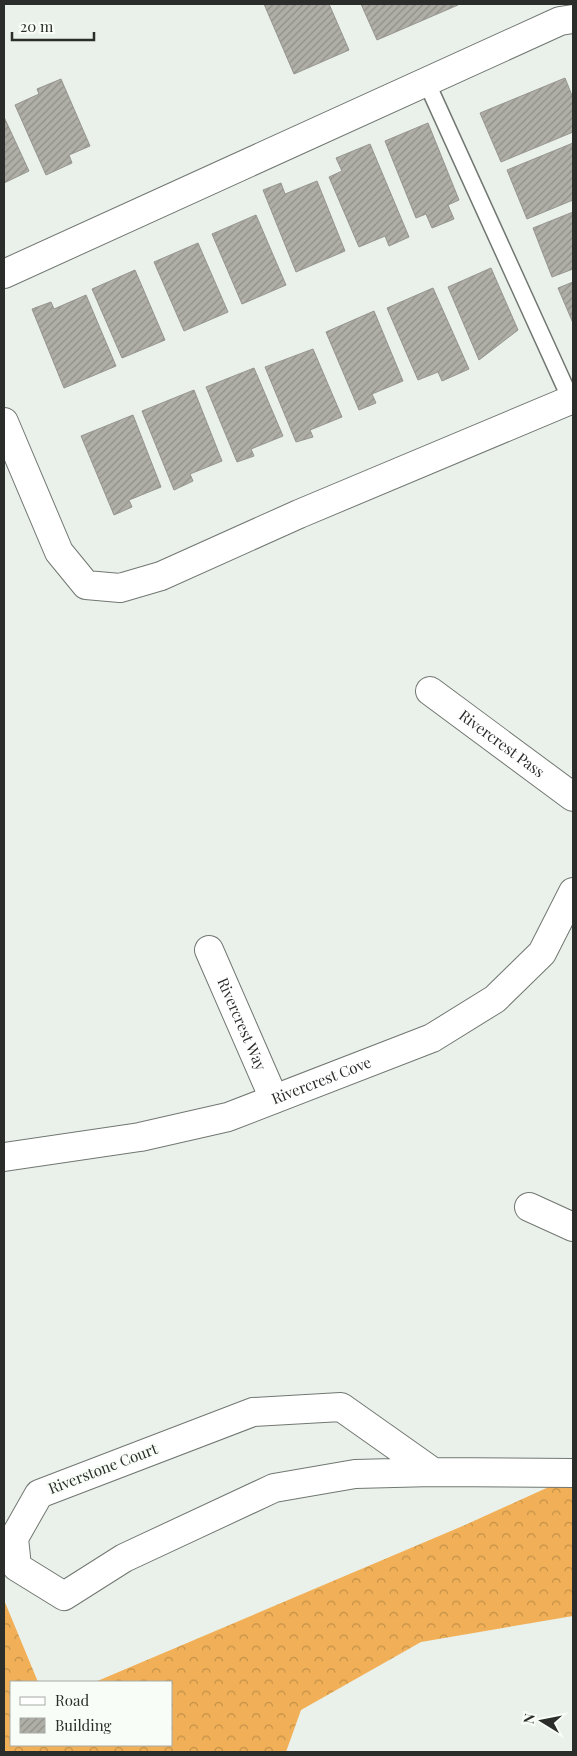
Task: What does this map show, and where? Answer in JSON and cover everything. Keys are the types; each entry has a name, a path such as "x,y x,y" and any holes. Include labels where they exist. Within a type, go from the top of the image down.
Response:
{"street":[{"path":"4,274 426,81 560,21 573,19"},
{"path":"4,422 59,552 86,585 120,588 161,576 299,514 572,399"},
{"name":"Rivercrest Pass","path":"430,691 573,797"},
{"name":"Rivercrest Cove","path":"4,1157 140,1137 228,1117 432,1038 495,999 542,953 573,892"},
{"name":"Rivercrest Way","path":"209,950 274,1099"},
{"path":"529,1207 573,1227"},
{"name":"Riverstone Court","path":"433,1472 341,1407 253,1412 39,1494 14,1538 17,1567 64,1596 124,1558 274,1488 355,1474 433,1472 573,1473"}],"lane":[{"path":"426,81 572,399"}],"green space":[{"path":"573,1476 573,1616 421,1642 301,1710 286,1752 4,1752 4,1600 38,1681 10,1681 10,1746 172,1746 172,1681 97,1681 465,1525"}],"building":[{"path":"264,4 329,4 349,50 294,74"},
{"path":"361,4 457,4 458,5 377,40"},
{"path":"565,78 573,98 573,132 501,162 480,113"},
{"path":"61,79 90,146 69,155 72,163 46,175 15,105 39,94 37,89"},
{"path":"4,117 29,171 4,183"},
{"path":"428,123 459,200 448,205 454,219 432,228 426,214 416,218 385,141"},
{"path":"573,143 573,200 527,219 507,170"},
{"path":"370,144 409,237 389,246 385,236 359,247 329,177 342,171 336,158"},
{"path":"317,181 345,251 296,272 263,190 281,183 285,194"},
{"path":"573,212 573,269 552,277 533,228"},
{"path":"256,215 286,285 242,304 212,234"},
{"path":"198,243 228,312 184,331 154,262"},
{"path":"491,268 518,330 479,360 448,287"},
{"path":"135,270 165,340 122,358 92,289"},
{"path":"573,282 573,323 558,288"},
{"path":"433,288 469,369 442,381 438,372 418,380 387,308"},
{"path":"86,295 116,366 64,388 32,309 51,302 54,309"},
{"path":"374,311 403,381 372,394 376,403 359,410 326,332"},
{"path":"313,349 342,417 310,430 313,437 296,442 265,367"},
{"path":"254,368 283,436 251,449 254,456 237,462 206,387"},
{"path":"194,390 222,461 190,474 193,481 174,490 142,411"},
{"path":"133,415 161,487 129,500 132,507 114,515 81,436"}]}
